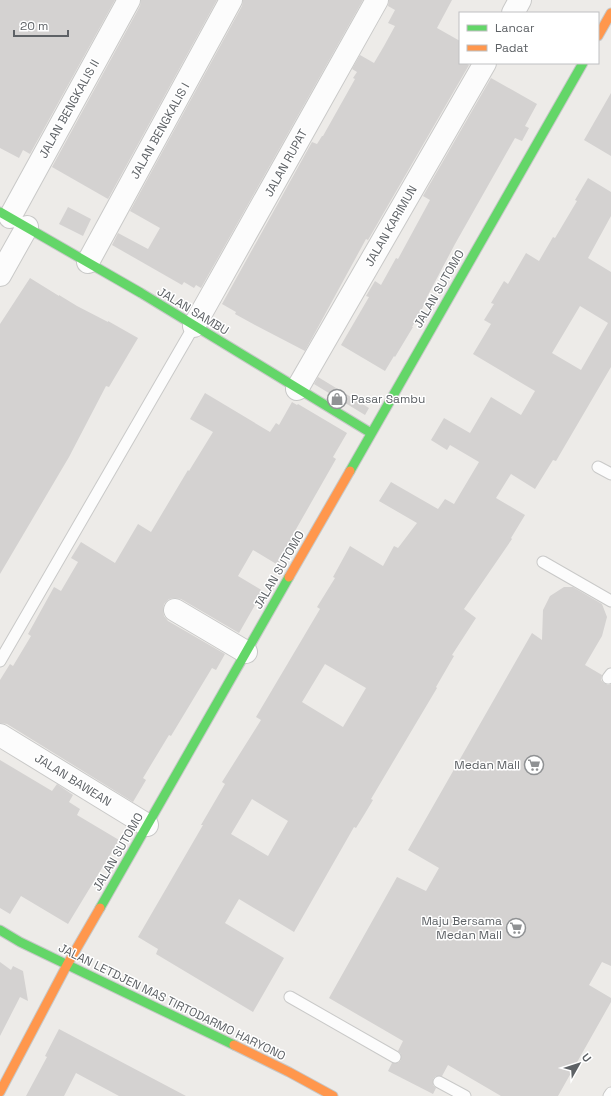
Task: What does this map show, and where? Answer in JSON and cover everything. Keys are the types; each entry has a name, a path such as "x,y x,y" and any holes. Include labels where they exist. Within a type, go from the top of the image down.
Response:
{"main road":[{"path":"599,34 611,13"},
{"name":"JALAN SUTOMO","path":"0,1092 67,965 582,64"},
{"name":"JALAN SAMBU","path":"12,219 88,262 371,433"},
{"name":"JALAN LETDJEN MAS TIRTODARMO HARYONO","path":"0,930 20,942 324,1094"}],"street":[{"name":"JALAN BENGKALIS II","path":"0,275 12,219 129,0"},
{"name":"JALAN BENGKALIS I","path":"88,262 231,0"},
{"name":"JALAN RUPAT","path":"194,326 377,0"},
{"path":"514,12 520,0"},
{"name":"JALAN KARIMUN","path":"297,389 484,64"},
{"path":"175,610 246,652"},
{"name":"JALAN BAWEAN","path":"0,734 147,825"}],"lane":[{"path":"0,661 194,326"},
{"path":"598,467 611,474"},
{"path":"543,562 611,601"},
{"path":"290,997 395,1057"},
{"path":"439,1082 465,1096"}],"building":[{"path":"0,0 115,0 30,154 23,150 19,158 0,148"},
{"path":"141,0 217,0 108,199 52,167 140,6"},
{"path":"243,0 363,0 201,288 196,285 194,288 184,282 182,285 112,245 118,233 148,249 160,228 130,211 242,6"},
{"path":"389,0 452,0 437,28 459,40 459,64 469,65 368,240 366,239 305,351 235,314 236,312 222,304 312,142 317,144 323,136 355,79 353,78 357,72 352,69 360,55 374,63 384,46 395,26 388,23 395,10 388,6"},
{"path":"491,78 537,104 525,126 529,128 522,141 515,138 455,244 413,327 385,371 341,345 369,297 366,296 375,281 381,285 396,258 398,259 430,200 423,196"},
{"path":"611,93 611,156 584,140"},
{"path":"588,178 611,192 611,216 588,258 611,272 611,367 556,461 553,460 535,489 511,474 496,498 525,515 511,538 512,539 464,609 476,618 452,655 454,656 436,687 437,688 371,799 373,800 356,828 354,827 294,932 239,899 225,923 284,958 253,1012 156,954 158,949 138,937 203,825 201,825 225,784 222,782 261,720 256,717 320,609 317,607 335,578 333,577 350,546 383,566 394,546 398,548 417,523 379,501 391,482 438,509 445,499 454,504 479,462 450,445 447,450 431,440 444,418 470,433 491,397 521,415 535,391 473,354 491,324 484,320 494,304 491,303 504,281 508,284 526,253 539,261 553,237 555,238 577,201 575,200","holes":["580,306 608,323 581,370 552,353","325,664 366,688 343,727 302,702","252,799 288,821 268,856 231,834"]},
{"path":"68,207 91,219 83,236 59,224"},
{"path":"30,278 77,306 138,338 109,387 106,386 69,457 0,574 0,324"},
{"path":"318,377 369,408 365,415 314,384"},
{"path":"205,393 270,432 276,423 279,425 292,402 297,405 298,404 347,433 333,457 336,459 291,538 293,540 278,565 253,550 238,576 263,591 239,633 181,599 169,599 164,604 164,616 168,621 225,654 216,670 212,668 171,736 169,735 143,778 146,780 133,802 7,724 0,723 0,680 10,664 13,666 31,636 28,634 54,587 61,591 78,562 71,558 81,542 115,563 138,524 151,532 188,470 189,471 213,432 190,419"},
{"name":"Medan Mall","path":"564,587 573,587 602,604 607,617 602,636 585,665 602,675 601,680 604,683 608,685 611,684 611,966 602,962 589,985 611,998 611,1002 558,1096 501,1096 448,1065 442,1076 436,1076 433,1079 433,1085 436,1088 433,1094 388,1071 392,1063 398,1063 401,1060 401,1054 398,1051 403,1041 329,998 397,877 426,891 439,868 408,850 532,633 542,640 543,610 550,596"},
{"path":"0,760 52,791 57,784 73,795 69,802 80,809 77,815 119,840 68,924 21,896 10,914 0,908"},
{"path":"0,962 11,970 13,966 23,971 28,1001 20,997 0,1036"},
{"path":"59,1029 186,1096 119,1096 76,1073 64,1096 26,1096 47,1057 45,1056"}],"traffic: fast":[{"path":"350,471 582,64"},
{"path":"0,212 141,293 371,433"},
{"path":"100,908 289,577"},
{"path":"0,930 20,942 234,1045"}],"traffic: slow":[{"path":"599,34 611,13"},
{"path":"289,577 350,471"},
{"path":"0,1092 67,965 100,908"},
{"path":"234,1045 333,1096"}],"place":[{"name":"Pasar Sambu","path":"337,399"},
{"name":"Medan Mall","path":"534,765"},
{"name":"Maju Bersama Medan Mall","path":"516,928"}]}
